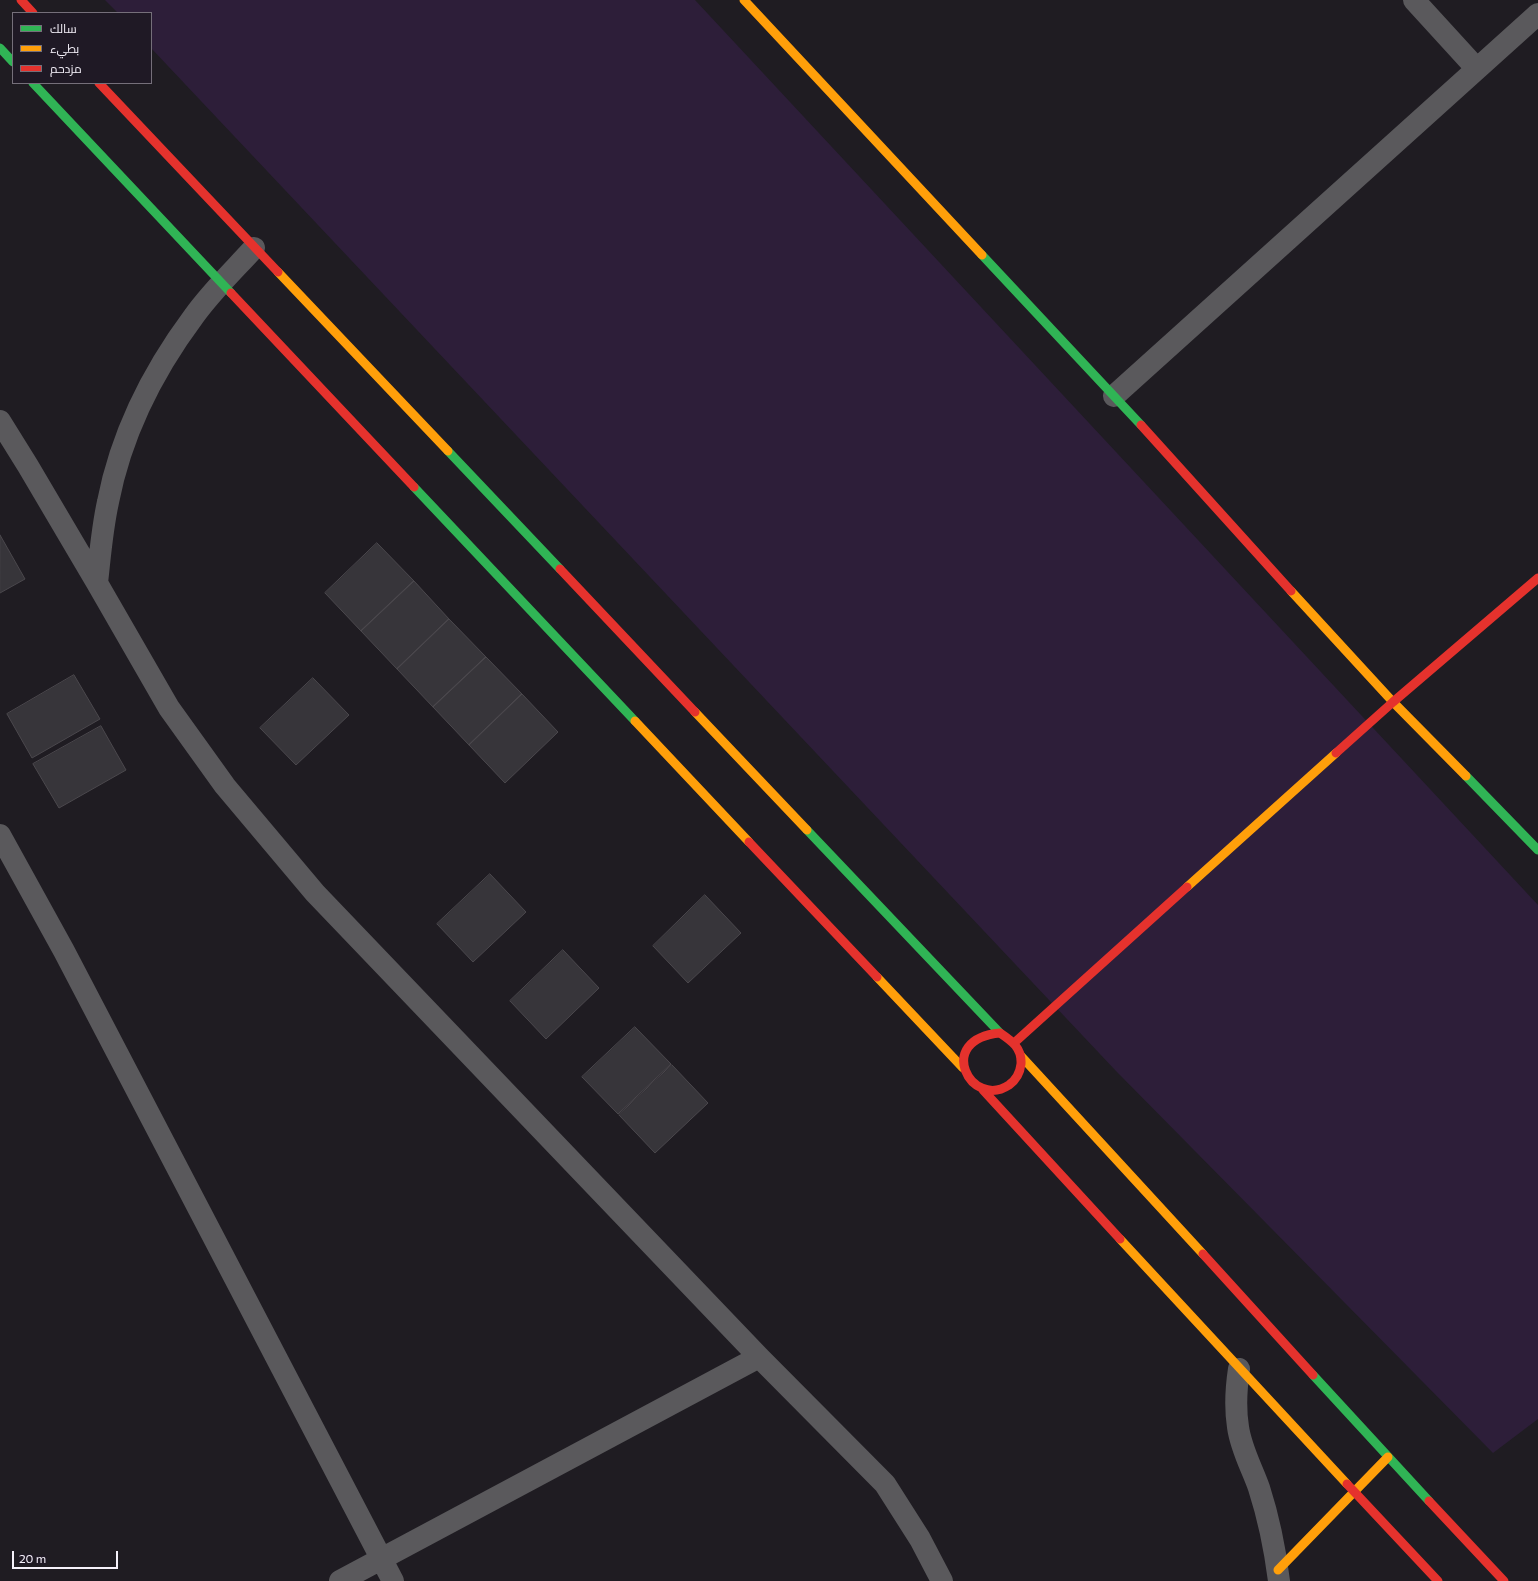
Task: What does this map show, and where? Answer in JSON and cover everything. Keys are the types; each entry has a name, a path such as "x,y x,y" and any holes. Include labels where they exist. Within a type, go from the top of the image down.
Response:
{"street":[{"path":"21,0 32,12"},
{"path":"744,0 1114,396 1394,702 1538,850"},
{"path":"1414,0 1477,69"},
{"path":"1114,396 1538,14"},
{"path":"0,48 12,61"},
{"path":"34,84 221,284 963,1068 971,1081 983,1090 1239,1369 1438,1581"},
{"path":"100,84 1000,1033 1014,1043 1021,1056 1388,1457 1504,1581"},
{"path":"98,583 101,543 108,501 118,462 132,423 150,385 194,315 254,248"},
{"path":"0,421 98,583 169,708 224,786 315,893 759,1357 885,1484 920,1539 942,1581"},
{"path":"1014,1043 1394,702 1538,578"},
{"path":"0,835 67,958 393,1581"},
{"path":"963,1068 965,1053 973,1041 987,1034 1000,1033"},
{"path":"983,1090 999,1090 1012,1083 1020,1070 1021,1056"},
{"path":"340,1581 382,1560 759,1357"},
{"path":"1239,1369 1236,1408 1238,1428 1243,1448 1259,1488 1271,1530 1278,1576"},
{"path":"1278,1576 1354,1492 1388,1457"}],"shaded area":[{"path":"105,0 695,0 1538,905 1538,1419 1493,1453 1116,1071 152,49 152,12 117,12"}],"building":[{"path":"0,535 25,579 0,593"},
{"path":"377,543 414,581 361,631 325,593"},
{"path":"414,581 449,619 397,669 361,631"},
{"path":"449,619 486,657 433,707 397,669"},
{"path":"486,657 522,694 469,745 433,707"},
{"path":"74,675 100,719 32,758 7,714"},
{"path":"313,678 349,715 296,765 260,728"},
{"path":"522,694 558,732 505,783 469,745"},
{"path":"101,726 126,770 59,808 33,764"},
{"path":"490,874 526,912 473,962 437,924"},
{"path":"705,895 741,933 688,983 653,946"},
{"path":"563,950 599,988 546,1039 510,1001"},
{"path":"635,1027 671,1064 618,1114 582,1077"},
{"path":"672,1065 708,1103 655,1153 619,1115"}],"traffic: fast":[{"path":"0,48 12,61"},
{"path":"34,84 231,293"},
{"path":"982,255 1141,425"},
{"path":"448,451 560,569"},
{"path":"414,487 635,721"},
{"path":"1466,776 1538,850"},
{"path":"807,830 1000,1033"},
{"path":"1313,1375 1429,1501"}],"traffic: slow":[{"path":"744,0 982,255"},
{"path":"278,272 448,451"},
{"path":"1291,591 1393,702 1466,776"},
{"path":"695,712 807,830"},
{"path":"635,721 749,842"},
{"path":"1187,887 1336,753"},
{"path":"877,977 963,1068"},
{"path":"1021,1056 1203,1254"},
{"path":"1120,1239 1347,1484"},
{"path":"1278,1570 1388,1457"}],"traffic: jam":[{"path":"21,0 32,12"},
{"path":"100,84 278,272"},
{"path":"231,293 414,487"},
{"path":"1141,425 1291,591"},
{"path":"560,569 695,712"},
{"path":"1336,753 1393,702 1538,578"},
{"path":"749,842 877,977"},
{"path":"1014,1043 1187,887"},
{"path":"1000,1033 1012,1042 1018,1049 1021,1058 1020,1070 1016,1079 1009,1085 995,1090 982,1088 972,1081 966,1071 964,1059 968,1047 980,1038 1000,1033"},
{"path":"983,1090 1120,1239"},
{"path":"1203,1254 1313,1375"},
{"path":"1347,1484 1438,1581"},
{"path":"1429,1501 1504,1581"}]}
